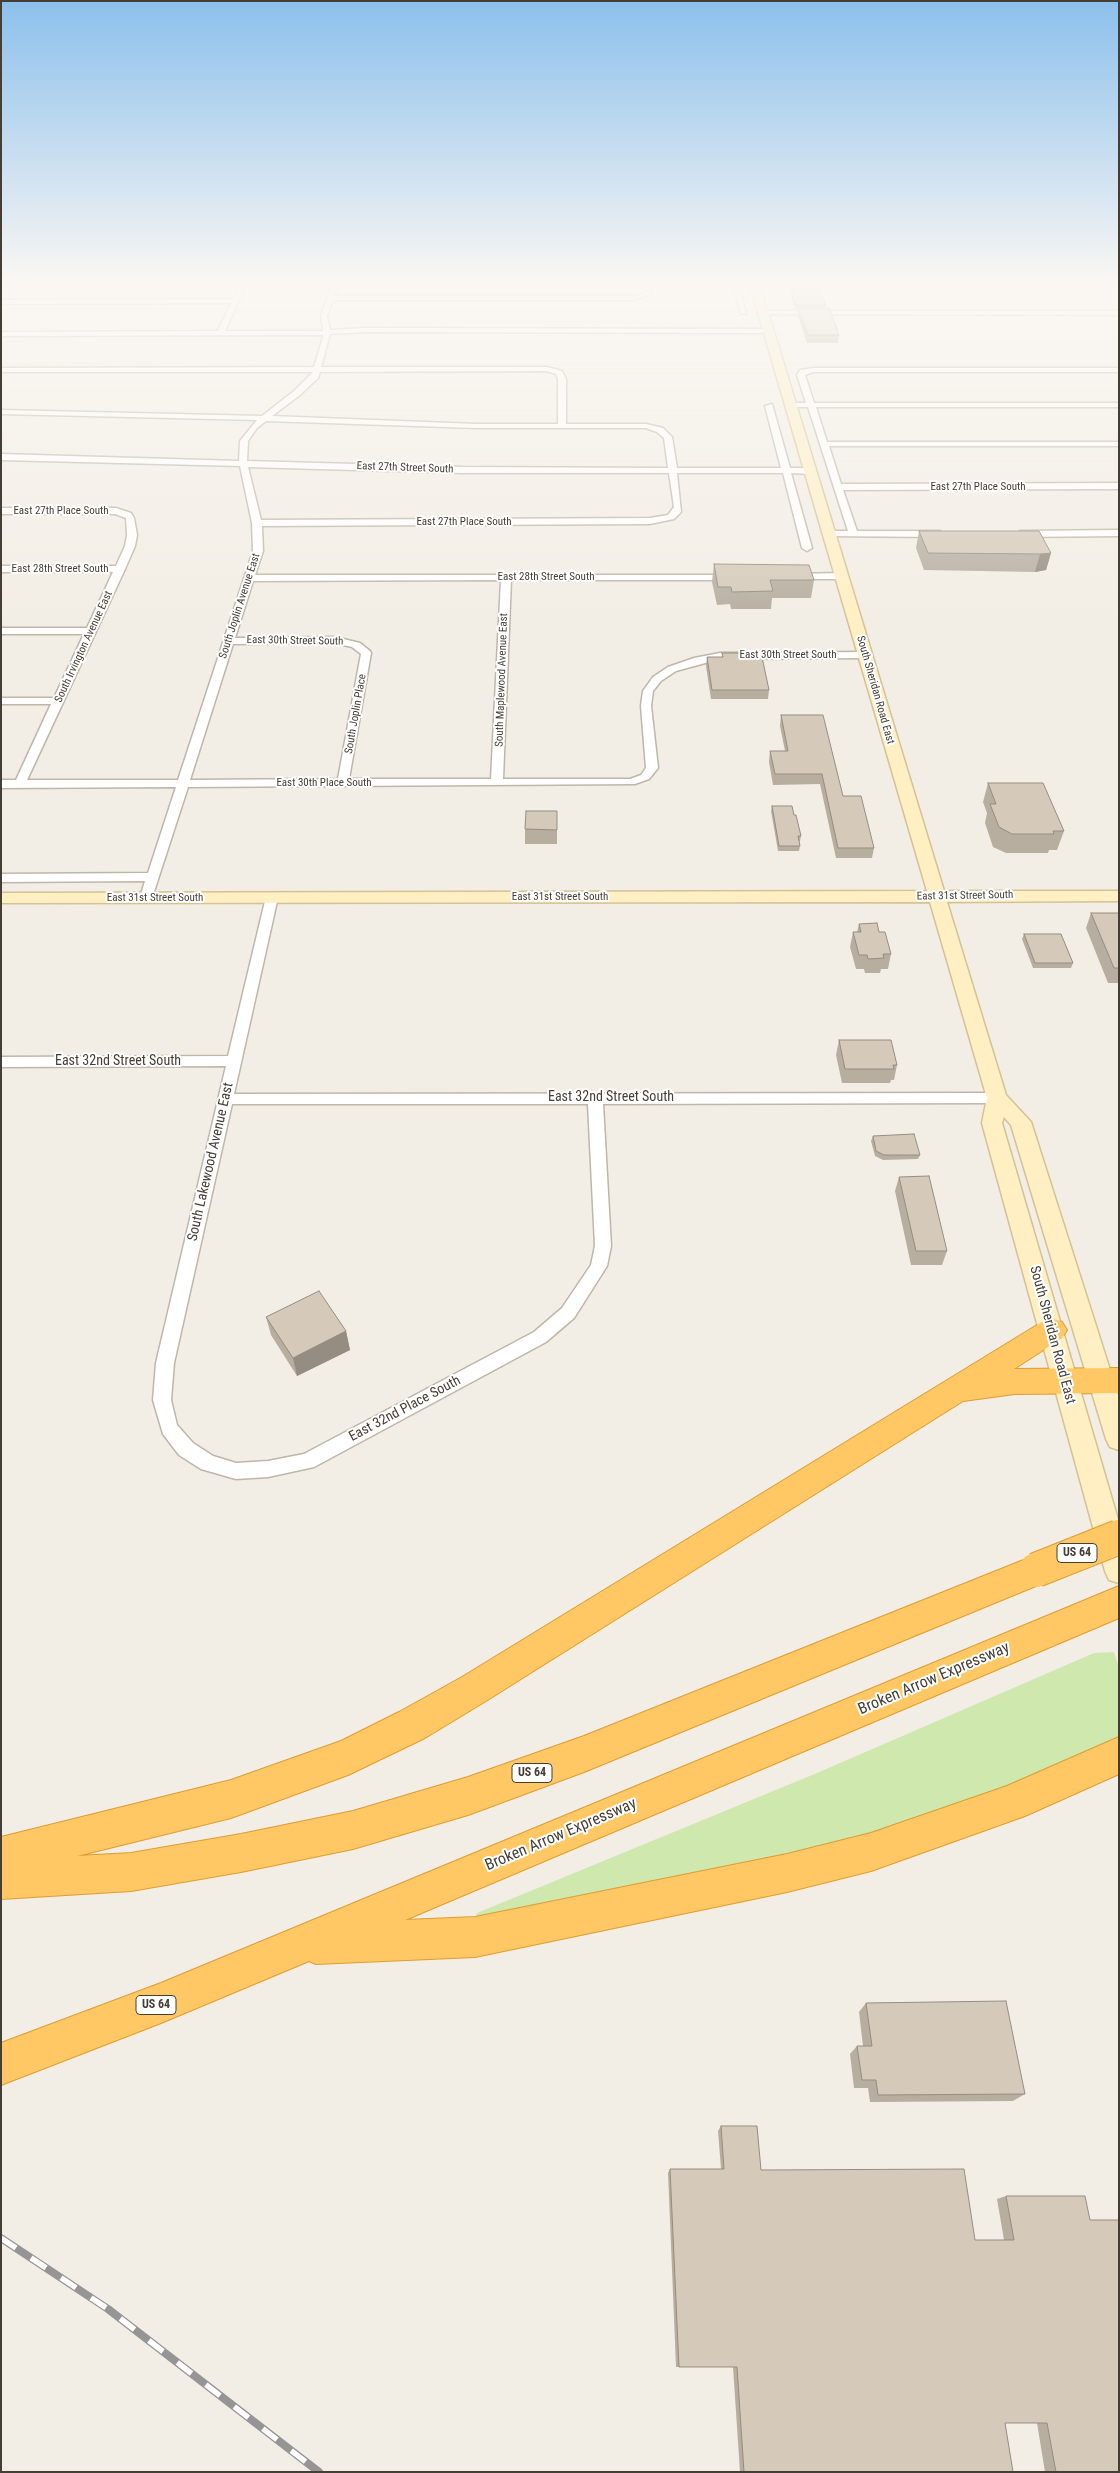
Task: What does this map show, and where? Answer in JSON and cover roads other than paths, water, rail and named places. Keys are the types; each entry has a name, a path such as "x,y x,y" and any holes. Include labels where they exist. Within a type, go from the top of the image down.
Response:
{"highway":[{"path":"1,1856 231,1799 348,1758 412,1725 474,1689 1052,1330"},
{"path":"957,1389 1015,1381 1110,1380"},
{"name":"US 64","path":"1,1880 131,1872 241,1853 353,1830 468,1796 584,1754 1119,1537"},
{"name":"Broken Arrow Expressway","path":"7,2063 160,2003 1119,1602"},
{"path":"297,1945 476,1937 787,1873 871,1852 957,1823 1012,1803 1118,1756"}],"main road":[{"name":"South Sheridan Road East","path":"788,397 997,1098 1020,1122 1110,1380 1119,1439"},
{"name":"East 31st Street South","path":"1,898 1119,896"},
{"name":"South Sheridan Road East","path":"997,1098 992,1123 1119,1571"}],"street":[{"name":"South Joplin Avenue East","path":"146,898 258,551 257,523 242,448 244,441 254,426 290,397"},
{"path":"562,397 562,426"},
{"path":"809,397 853,534"},
{"path":"790,405 1119,405"},
{"path":"769,406 808,548"},
{"path":"1,412 264,418 453,425 636,426 660,430 668,436 674,471"},
{"path":"824,444 1119,444"},
{"name":"East 27th Street South","path":"1,457 462,470 810,471"},
{"name":"East 27th Place South","path":"257,523 650,521 671,517 677,512 674,471"},
{"name":"East 27th Place South","path":"837,487 1119,486"},
{"name":"East 27th Place South","path":"1,511 101,509 121,512"},
{"name":"South Irvington Avenue East","path":"20,784 130,546 132,535 130,518 121,512"},
{"path":"830,534 947,534"},
{"path":"1011,534 1119,534"},
{"name":"East 28th Street South","path":"1,569 120,569"},
{"path":"783,577 842,576"},
{"name":"South Maplewood Avenue East","path":"497,783 506,577"},
{"name":"East 28th Street South","path":"249,578 743,577"},
{"path":"1,631 92,630"},
{"name":"East 30th Street South","path":"229,641 335,640 359,647"},
{"name":"South Joplin Place","path":"343,783 366,658 366,653 359,647"},
{"name":"East 30th Street South","path":"645,777 652,768 646,706 648,691 657,679 682,665 714,657 739,655 865,655"},
{"path":"1,701 60,701"},
{"name":"East 30th Place South","path":"1,784 620,783 645,777"},
{"name":"East 31st Street South","path":"1,878 152,877"},
{"name":"South Lakewood Avenue East","path":"169,1428 162,1400 165,1363 272,898"},
{"name":"East 32nd Street South","path":"1,1062 234,1061"},
{"name":"East 32nd Street South","path":"226,1099 595,1097 997,1098"},
{"name":"East 32nd Place South","path":"169,1428 186,1449 208,1463 236,1471 268,1469 307,1461 540,1337 568,1313 599,1266 603,1246 595,1097"}],"railway":[{"path":"1,2238 108,2309 319,2472"}]}
